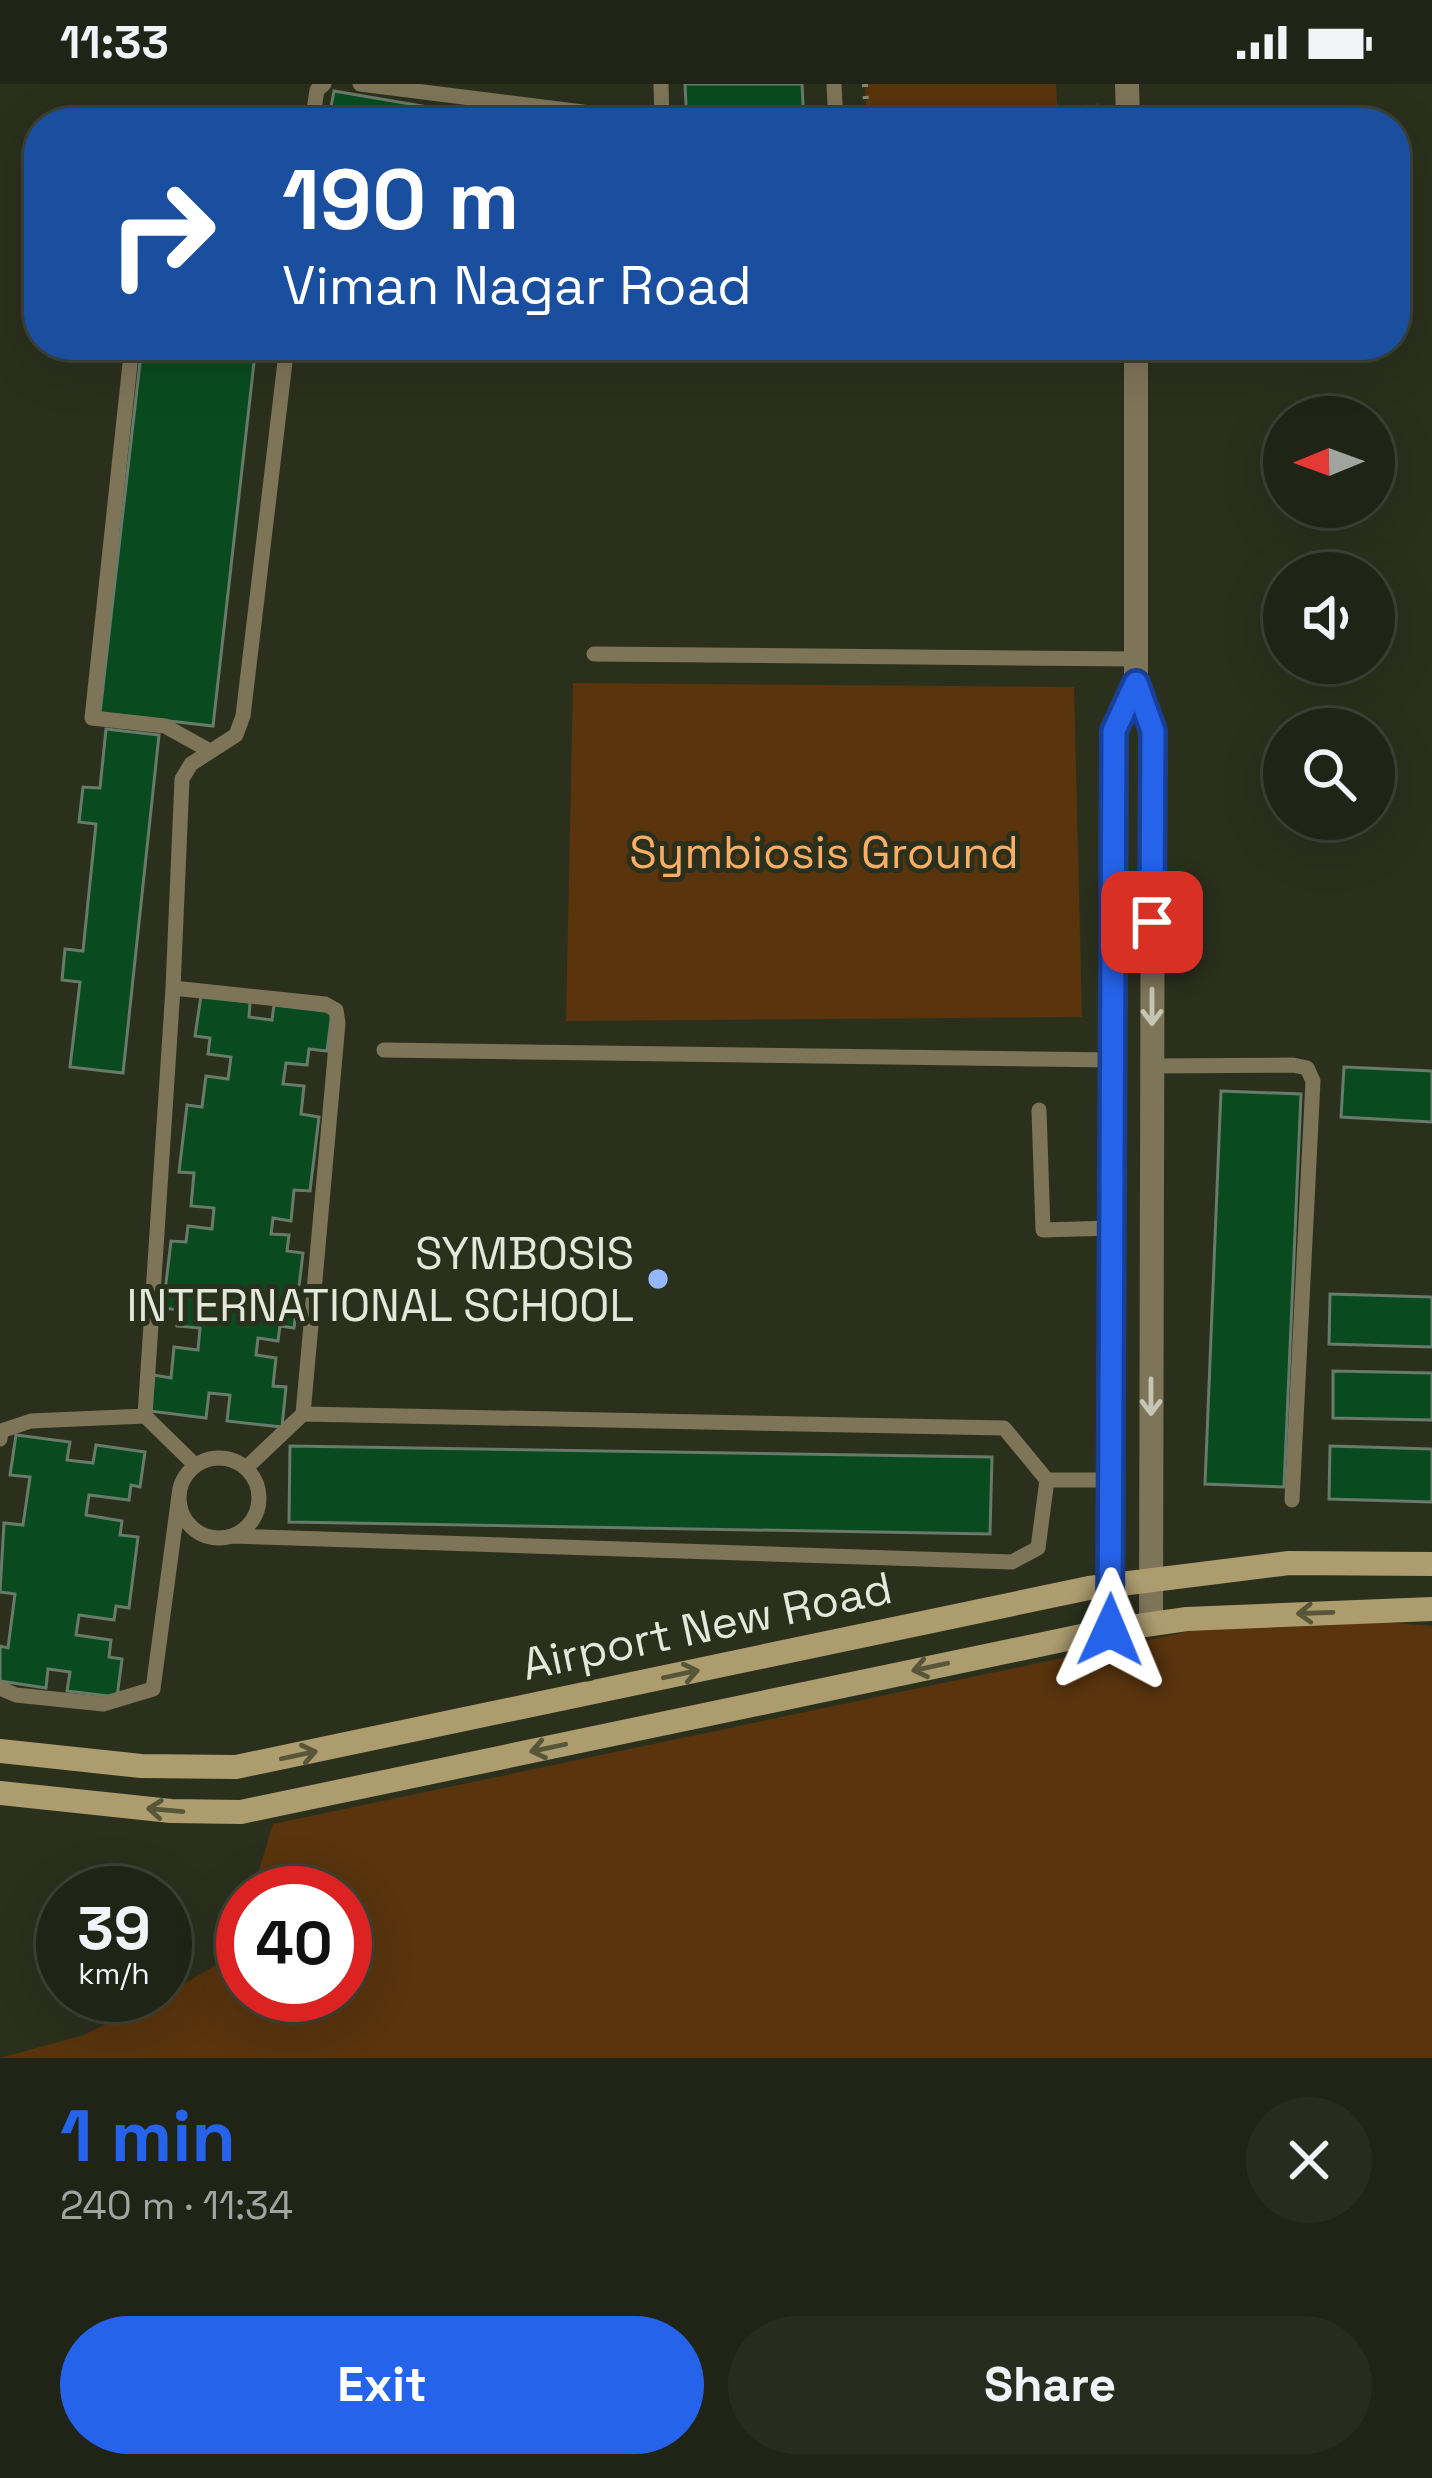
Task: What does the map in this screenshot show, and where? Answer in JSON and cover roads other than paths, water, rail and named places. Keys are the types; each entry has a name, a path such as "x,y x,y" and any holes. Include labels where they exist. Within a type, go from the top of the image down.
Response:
{"main road":[{"name":"Airport New Road","path":"0,1751 158,1767 236,1767 1111,1585 1289,1563 1432,1564"},
{"name":"Airport New Road","path":"0,1793 172,1811 241,1812 1110,1630 1187,1618 1432,1609"}],"street":[{"path":"1136,360 1136,671 1153,731 1150,1624"},
{"path":"1110,1630 1114,731 1136,671"}],"lane":[{"path":"360,84 529,108"},
{"path":"130,360 92,718 165,726 210,751"},
{"path":"145,1415 182,778 191,764 236,735 243,716 285,360"},
{"path":"594,654 1136,671"},
{"path":"172,988 326,1004 336,1010 303,1414 247,1468"},
{"path":"384,1050 1113,1060"},
{"path":"1152,1066 1293,1065 1307,1068 1313,1082 1292,1500"},
{"path":"1039,1110 1043,1230 1112,1228"},
{"path":"180,1489 183,1516 191,1527 217,1538 1012,1562 1039,1548 1047,1480 1004,1428 303,1414"},
{"path":"0,1439 1,1431 31,1421 145,1415 195,1465"},
{"path":"0,1688 16,1695 104,1704 153,1689 180,1489 195,1465 221,1457 247,1468 255,1479 258,1507 253,1520 231,1537"},
{"path":"1047,1480 1111,1480"}],"place":[{"name":"SYMBOSIS INTERNATIONAL SCHOOL","path":"658,1279"}],"park label":[{"name":"Symbiosis Ground","path":"824,852"}]}
